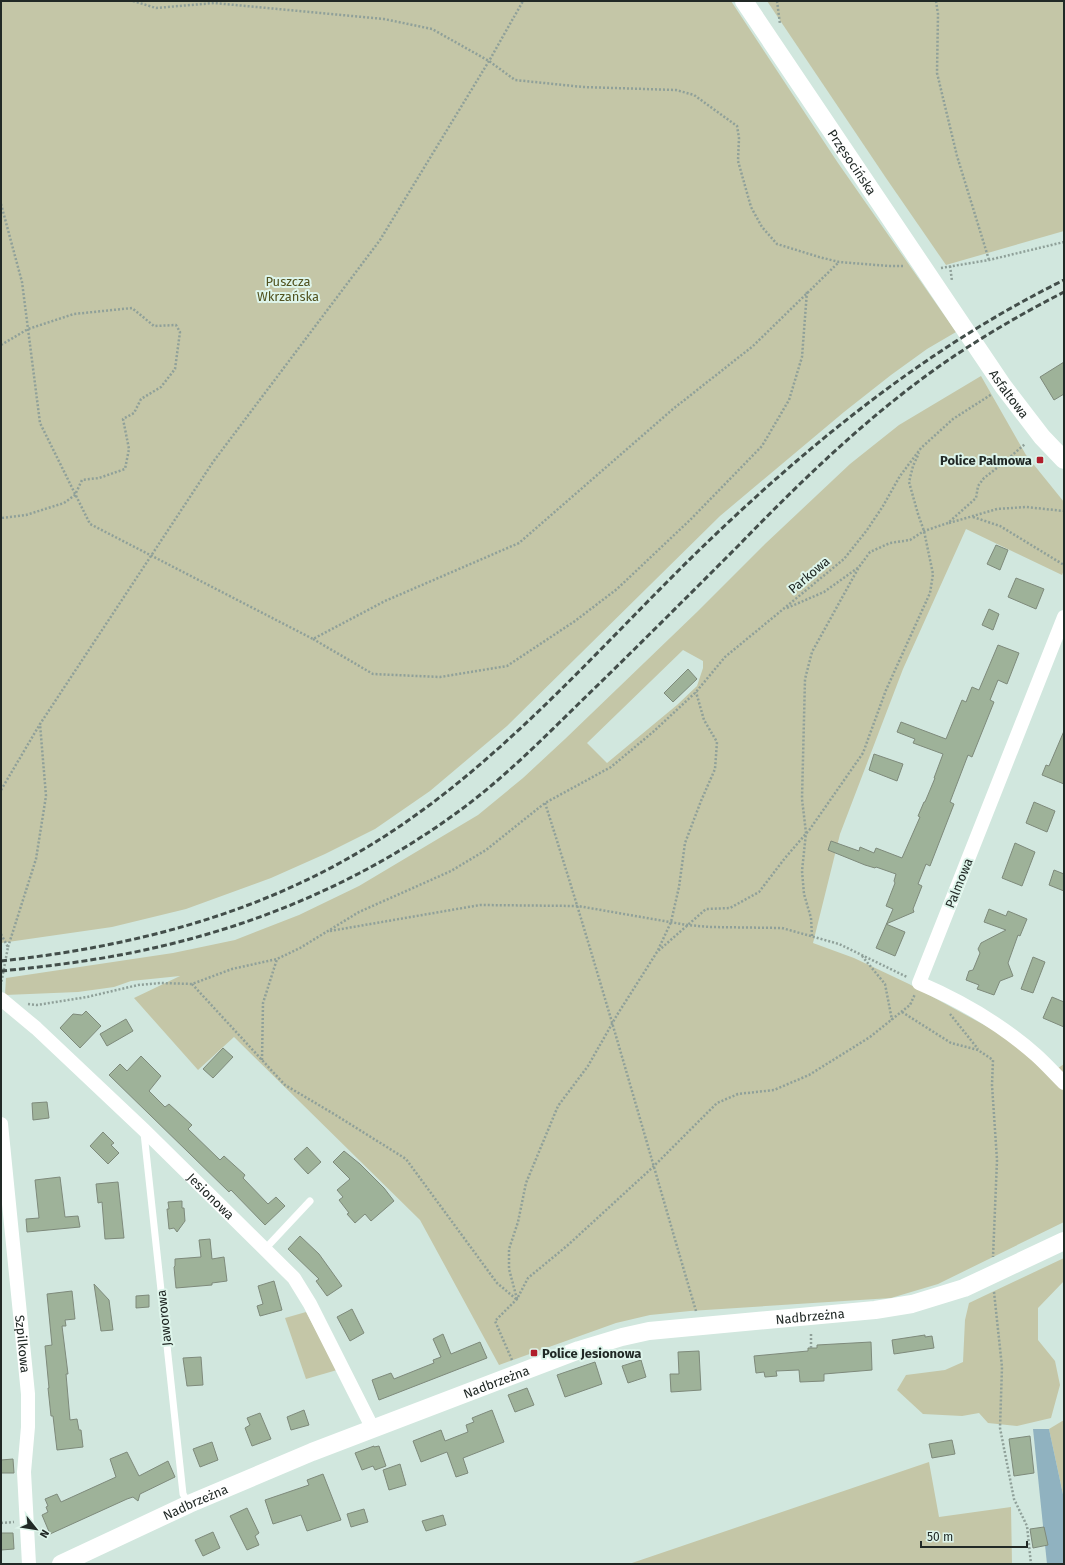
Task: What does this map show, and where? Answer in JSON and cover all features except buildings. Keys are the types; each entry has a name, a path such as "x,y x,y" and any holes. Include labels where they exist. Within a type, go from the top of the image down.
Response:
{"street":[{"name":"Przęsocińska","path":"744,1 961,323"},
{"name":"Asfaltowa","path":"961,323 1003,386 1042,437 1064,460"},
{"name":"Palmowa","path":"919,983 1064,618"},
{"path":"919,983 957,1001 998,1026 1036,1056 1064,1083"},
{"name":"Jesionowa","path":"1,999 36,1028 144,1130 294,1278 310,1304 373,1429"},
{"name":"Szpilkowa","path":"1,1124 28,1394 28,1427 24,1472 29,1564"},
{"name":"Nadbrzeżna","path":"61,1564 79,1560 189,1504 312,1452 579,1350 622,1337 649,1331 700,1325 874,1310 912,1304 936,1298 964,1288 1064,1240"}],"lane":[{"name":"Jaworowa","path":"144,1130 183,1494 189,1504"},
{"path":"265,1249 310,1201"}],"path":[{"path":"133,1 156,8 214,3 384,19 432,29 489,61 515,80 583,87 676,90 694,95 737,126 739,138 738,161 751,207 762,227 777,244 838,262 895,266 908,264 918,258"},
{"path":"1,790 40,724 213,462 380,240 489,61 523,1"},
{"path":"777,1 781,30"},
{"path":"936,1 938,14 937,73 957,156 989,260"},
{"path":"1,204 22,282 40,423 90,524 313,639 373,674 440,677 507,666 575,621 617,589 690,520 762,446 789,400 802,357 808,291"},
{"path":"929,275 945,267 989,260 1064,242"},
{"path":"313,639 385,601 519,543 673,409 753,346 838,262"},
{"path":"1,344 28,329 74,314 132,308 154,326 176,324 180,332 175,369 161,387 141,399 134,413 123,419 129,450 125,468 99,478 82,480 75,495 64,504 26,515 1,518"},
{"name":"Parkowa","path":"328,932 358,912 451,871 486,850 545,802 611,767 653,732 696,692 726,658 844,559 867,530 900,476 921,448 953,419 1003,386"},
{"path":"948,523 976,498 978,486 984,478 1025,444"},
{"path":"656,952 706,909 730,908 759,892 841,787 863,753 886,690 930,593 933,574 924,531 909,482 913,466 921,448"},
{"path":"812,936 811,918 804,894 802,870 806,833 802,799 805,679 812,652 859,567 870,552 890,543 910,540 924,531 997,509 1026,507 1064,511"},
{"path":"973,516 1000,526 1064,566"},
{"path":"783,609 824,592 859,567"},
{"path":"517,1299 509,1268 509,1249 518,1222 526,1183 558,1106 588,1066 656,952 671,922 679,887 685,843 715,769 717,742 704,720 696,692"},
{"path":"1,984 8,946 36,859 46,796 40,724"},
{"path":"545,802 613,1022 653,1167 700,1325"},
{"path":"24,1003 37,1005 87,997 145,984 192,984 232,969 277,959 328,932 480,905 578,906 687,925 710,927 782,928 839,944 919,983 910,1005 902,1012 870,1037 809,1075 774,1090 738,1094 717,1103 653,1167 568,1245 528,1278 517,1299 495,1321 517,1374"},
{"path":"1,934 8,946"},
{"path":"860,954 885,984 892,1020"},
{"path":"262,1060 263,1003 277,959"},
{"path":"192,984 285,1085 406,1159 497,1283 517,1299"},
{"path":"946,1010 978,1050 993,1060 992,1085 997,1160 993,1258"},
{"path":"902,1012 951,1043 978,1050"},
{"path":"993,1285 1002,1367 1000,1428 1014,1500 1027,1526 1031,1564"},
{"path":"811,1328 811,1348"}],"green space":[{"name":"Puszcza Wkrzańska","path":"1,1 731,1 838,163 956,332 927,349 891,375 844,412 720,516 507,726 430,791 375,829 325,854 271,878 186,909 112,927 1,943"},
{"path":"767,1 1064,1 1064,231 946,265"},
{"path":"981,376 1026,455 1064,502 1064,570 1062,575 966,529 903,669 840,834 813,943 854,958 909,984 1008,1038 1048,1075 1064,1064 1064,1222 938,1284 891,1298 650,1315 616,1323 499,1365 420,1220 234,1037 198,1070 134,998 180,976 131,981 114,987 78,992 5,995 6,978 173,953 235,940 299,915 359,886 478,815 523,778 565,739 697,612 765,544 850,464 899,425","holes":["683,650 703,661 703,668 697,686 677,705 607,763 587,743"]},
{"path":"1064,1258 1064,1281 1038,1308 1038,1340 1055,1361 1060,1385 1051,1418 1017,1426 988,1423 979,1413 962,1416 923,1414 897,1390 906,1375 945,1370 963,1362 965,1320 969,1303"},
{"path":"306,1312 337,1370 306,1379 285,1318"},
{"path":"1064,1420 1064,1499 1049,1429"},
{"path":"929,1462 939,1517 1011,1507 1012,1564 629,1564"}],"water":[{"path":"1033,1429 1049,1429 1064,1499 1064,1564 1047,1564"}],"railway":[{"path":"1,961 97,947 145,937 191,924 237,909 282,891 326,870 369,846 414,817 497,750 536,714 687,562 773,481 818,443 864,406 961,338 1064,280"},
{"path":"1,971 75,962 131,953 190,939 230,927 309,897 384,860 420,838 475,799 512,768 652,632 810,474 861,428 941,365 1001,327 1064,292"}],"place":[{"name":"Police Palmowa","path":"1040,460"},
{"name":"Police Jesionowa","path":"534,1353"}]}
